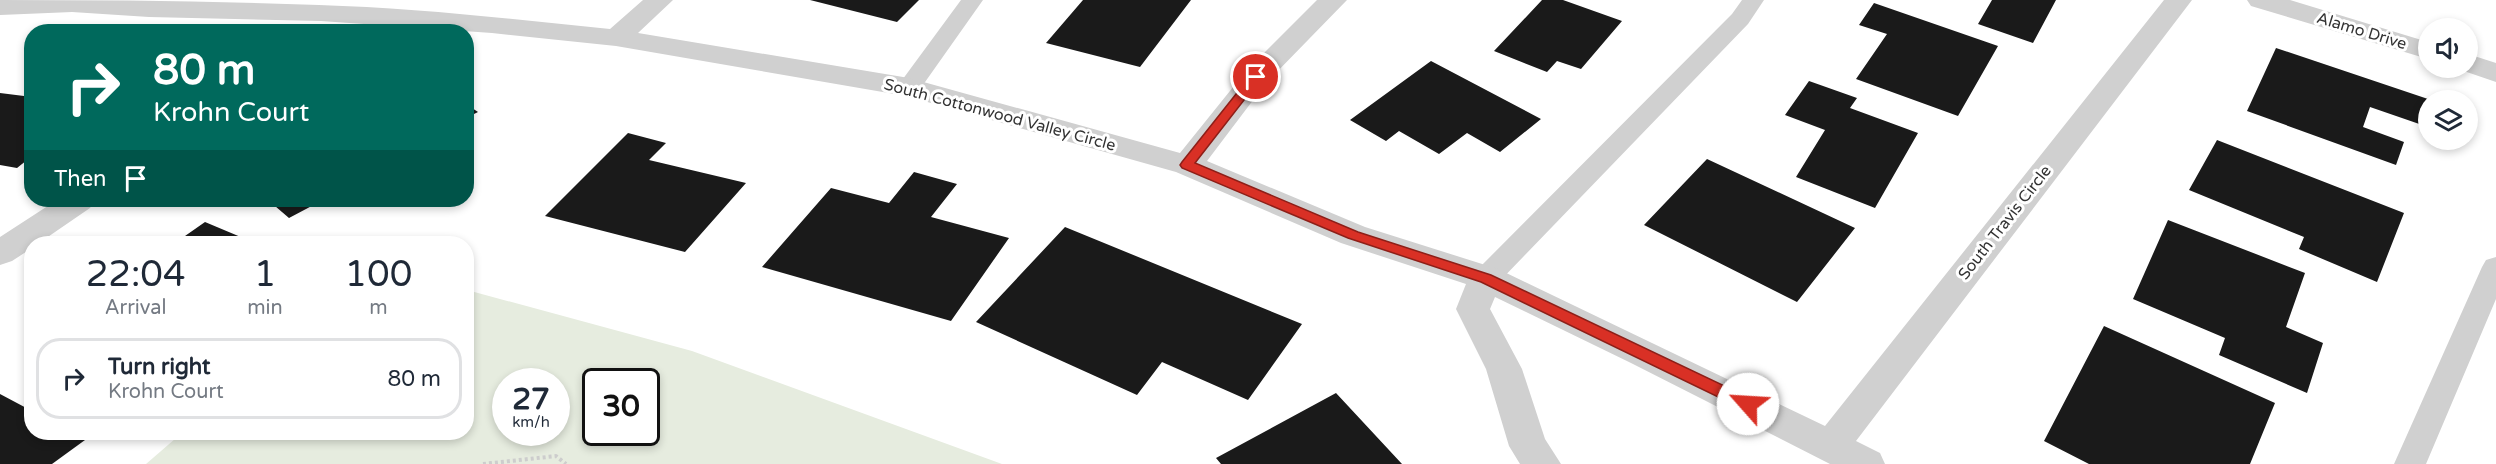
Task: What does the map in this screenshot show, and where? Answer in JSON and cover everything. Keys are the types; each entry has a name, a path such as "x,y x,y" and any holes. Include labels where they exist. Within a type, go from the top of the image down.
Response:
{"street":[{"path":"615,38 659,0"},
{"path":"1187,165 1256,77 1333,0"},
{"name":"South Travis Circle","path":"1832,445 2178,0"},
{"name":"Alamo Drive","path":"2261,0 2418,48"},
{"name":"South Cottonwood Valley Circle","path":"0,7 74,2 310,22 431,24"},
{"name":"South Cottonwood Valley Circle","path":"474,25 615,38 909,87 1187,165 1353,235 1486,278 1832,445 1866,464"},
{"path":"2478,67 2496,73"},
{"path":"26,236 69,207"},
{"path":"0,254 24,238"},
{"path":"1486,278 1473,309 1504,369 1528,446 1542,464"}],"lane":[{"path":"909,87 972,0"},
{"path":"1486,278 1740,19 1753,0"},
{"path":"2410,464 2496,267"}],"path":[{"path":"483,464 556,456 566,464"}],"shaded area":[{"path":"474,292 692,351 1002,464 146,464 174,440 474,440"}],"building":[{"path":"810,0 919,0 897,22"},
{"path":"1083,0 1191,0 1140,67 1046,43"},
{"path":"1542,0 1563,0 1622,21 1581,69 1557,61 1547,72 1494,51"},
{"path":"1992,0 2056,0 2033,43 1978,24"},
{"path":"1874,3 1998,46 1958,116 1856,79 1887,34 1859,25"},
{"path":"2276,48 2418,96 2418,124 2370,107 2363,127 2404,142 2396,165 2247,111"},
{"path":"1431,61 1541,119 1500,152 1467,133 1439,154 1399,131 1386,141 1350,120"},
{"path":"1809,81 1857,98 1850,108 1918,133 1875,208 1796,177 1825,130 1785,115"},
{"path":"0,93 24,96 24,162 17,168 0,165"},
{"path":"628,133 666,143 649,160 746,183 685,252 545,216"},
{"path":"2217,140 2404,213 2377,282 2299,249 2304,237 2189,190"},
{"path":"1707,159 1855,228 1797,302 1644,225"},
{"path":"914,172 957,184 931,217 1009,238 951,321 762,267 831,188 889,203"},
{"path":"276,207 310,207 289,218"},
{"path":"2168,220 2305,273 2286,327 2323,343 2307,393 2219,355 2225,338 2133,299"},
{"path":"205,222 238,236 185,236"},
{"path":"1065,227 1302,324 1248,400 1162,362 1137,395 976,322"},
{"path":"2104,326 2275,403 2250,464 2089,464 2044,441"},
{"path":"1336,393 1402,464 1221,464 1216,458"},
{"path":"0,394 24,407 24,440 85,440 52,464 0,464"}],"route":[{"path":"1256,77 1187,165 1353,235 1486,278 1748,404"}]}
